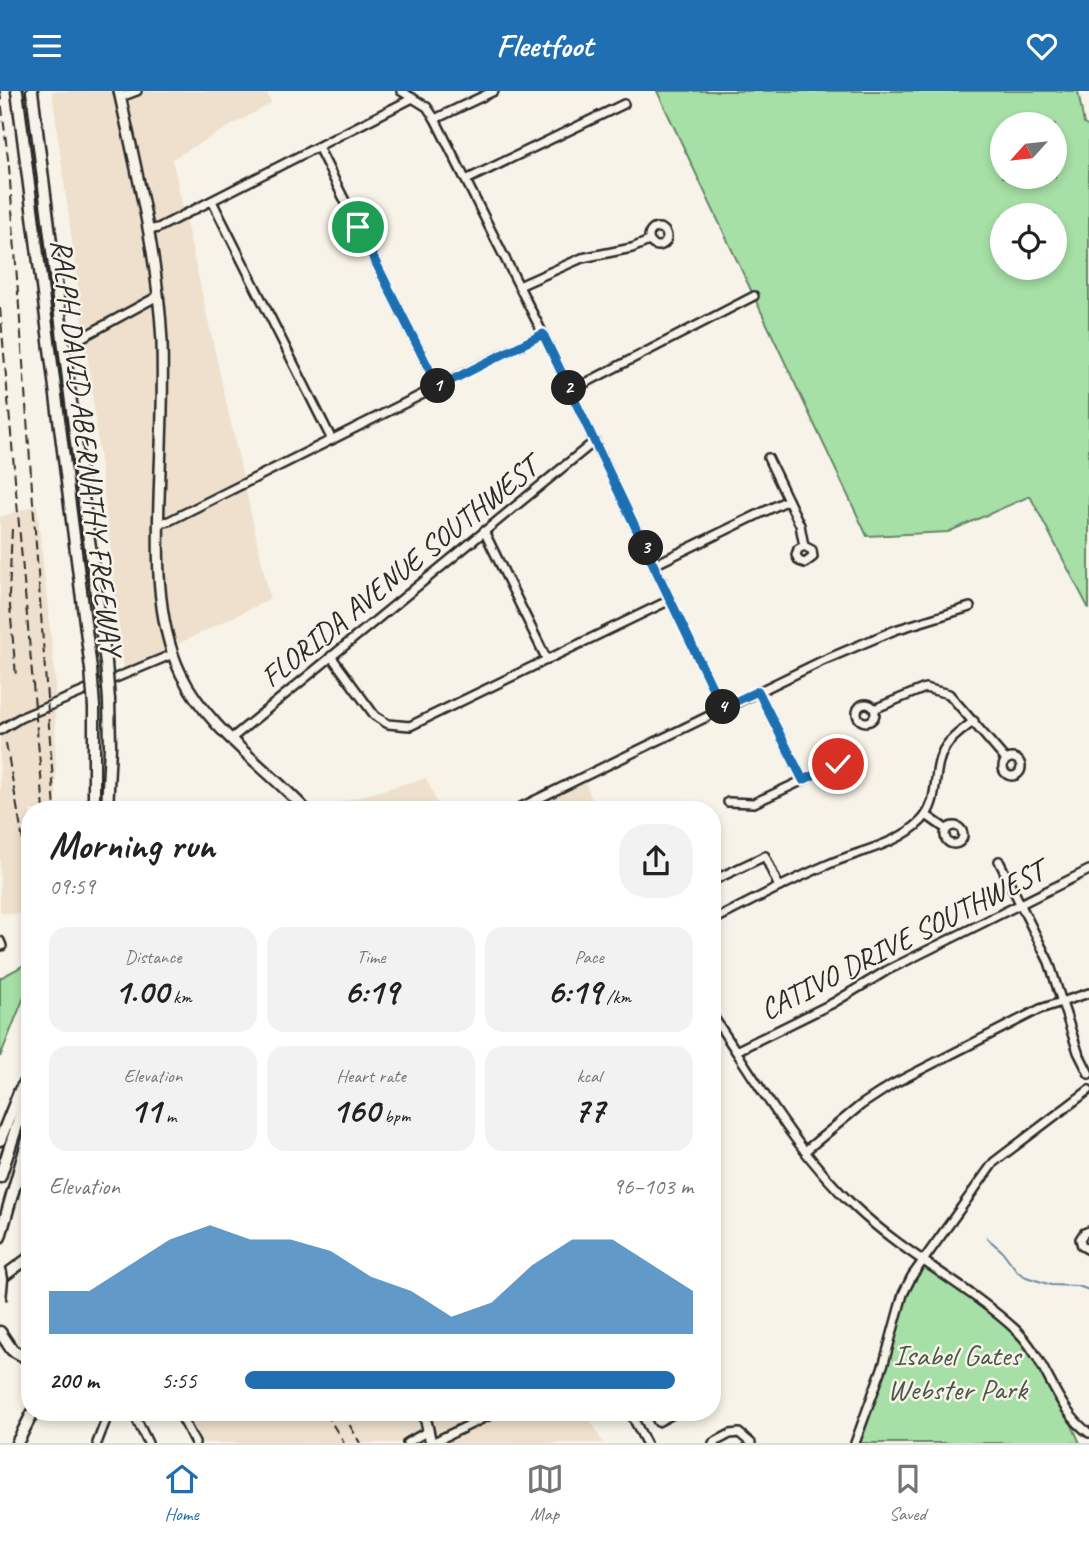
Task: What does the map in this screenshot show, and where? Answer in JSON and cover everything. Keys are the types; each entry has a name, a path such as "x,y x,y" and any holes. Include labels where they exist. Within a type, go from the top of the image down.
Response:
{"highway":[{"name":"RALPH DAVID ABERNATHY FREEWAY","path":"17,91 91,669 94,707 94,801"},
{"name":"RALPH DAVID ABERNATHY FREEWAY","path":"32,91 106,663 110,746 107,801"},
{"path":"0,1140 21,1089"},
{"path":"0,1178 21,1114"},
{"path":"0,1237 21,1164"},
{"path":"0,1269 0,1300"},
{"path":"0,1332 12,1350 21,1355"},
{"path":"17,1443 28,1421"}],"main road":[{"path":"120,94 148,230 158,296 163,382 158,523 163,614 173,655 194,696 232,738 297,801"},
{"path":"0,1279 21,1264"},
{"path":"426,1421 432,1443"}],"street":[{"path":"120,94 137,91"},
{"path":"401,91 427,107 435,119 543,334 722,708"},
{"path":"435,119 494,91"},
{"path":"148,230 158,228 414,98"},
{"path":"466,180 624,104"},
{"path":"318,147 438,387"},
{"path":"212,201 332,440"},
{"path":"519,286 582,258 632,248 649,241"},
{"path":"81,338 158,296"},
{"path":"570,391 754,296"},
{"path":"158,523 169,521 543,334"},
{"name":"FLORIDA AVENUE SOUTHWEST","path":"232,738 595,442"},
{"path":"768,458 800,525 804,546"},
{"path":"654,565 788,501"},
{"path":"484,531 547,660"},
{"path":"331,656 375,716 388,724 401,727 418,723 670,600"},
{"path":"533,801 722,708 895,630 970,607"},
{"path":"0,730 20,718 173,655"},
{"path":"874,709 925,688 936,689 949,694 1006,759"},
{"path":"758,691 805,779"},
{"path":"721,916 829,864 877,847 914,828 926,815 934,798 940,757 946,745 974,721"},
{"path":"728,802 754,803 838,764"},
{"path":"926,815 946,829"},
{"path":"721,877 765,856 779,887"},
{"path":"999,861 1049,962 1078,1052 1089,1074"},
{"name":"CATIVO DRIVE SOUTHWEST","path":"736,1051 833,1003 886,971 1089,870"},
{"path":"805,1151 861,1105 893,1084 1040,1009 1089,993"},
{"path":"721,1028 805,1151 833,1186 856,1209 994,1311 1018,1332 1031,1349 1068,1413 1089,1433"},
{"path":"855,1443 884,1363 903,1294 922,1260 994,1162 1089,1090"},
{"path":"1089,1231 1080,1239 1082,1246 1089,1250"},
{"path":"97,1443 106,1421"},
{"path":"137,1421 148,1443"},
{"path":"184,1421 195,1443"},
{"path":"432,1443 477,1421"},
{"path":"635,1421 646,1443"},
{"path":"407,1443 428,1431"},
{"path":"713,1443 730,1434 739,1433 751,1443"}],"shaded area":[{"path":"52,91 266,91 271,103 172,159 270,599 124,670 92,391"},
{"path":"37,505 55,676 56,801 21,801 21,914 0,913 0,517"},
{"path":"426,778 436,801 343,801"},
{"path":"585,782 592,801 544,801"},
{"path":"183,1421 591,1421 603,1443 194,1443"}],"green space":[{"path":"657,91 1078,91 1084,124 1089,127 1089,609 1030,496 948,532 867,536"},
{"path":"21,967 21,1004 0,1057 0,978"},
{"name":"Isabel Gates Webster Park","path":"925,1260 1002,1317 1036,1346 1080,1443 857,1443 903,1305"}],"waterway":[{"path":"987,1238 1002,1251 1018,1272 1026,1277 1051,1285 1078,1286 1089,1290"}],"railway":[{"path":"0,91 9,167 54,801"},
{"path":"0,308 43,801"},
{"path":"12,529 9,595 16,676"},
{"path":"6,743 21,829"},
{"path":"331,1421 344,1443"},
{"path":"347,1421 360,1443"}],"route":[{"path":"358,227 438,387 543,334 722,708 758,691 803,780 838,764"}]}
